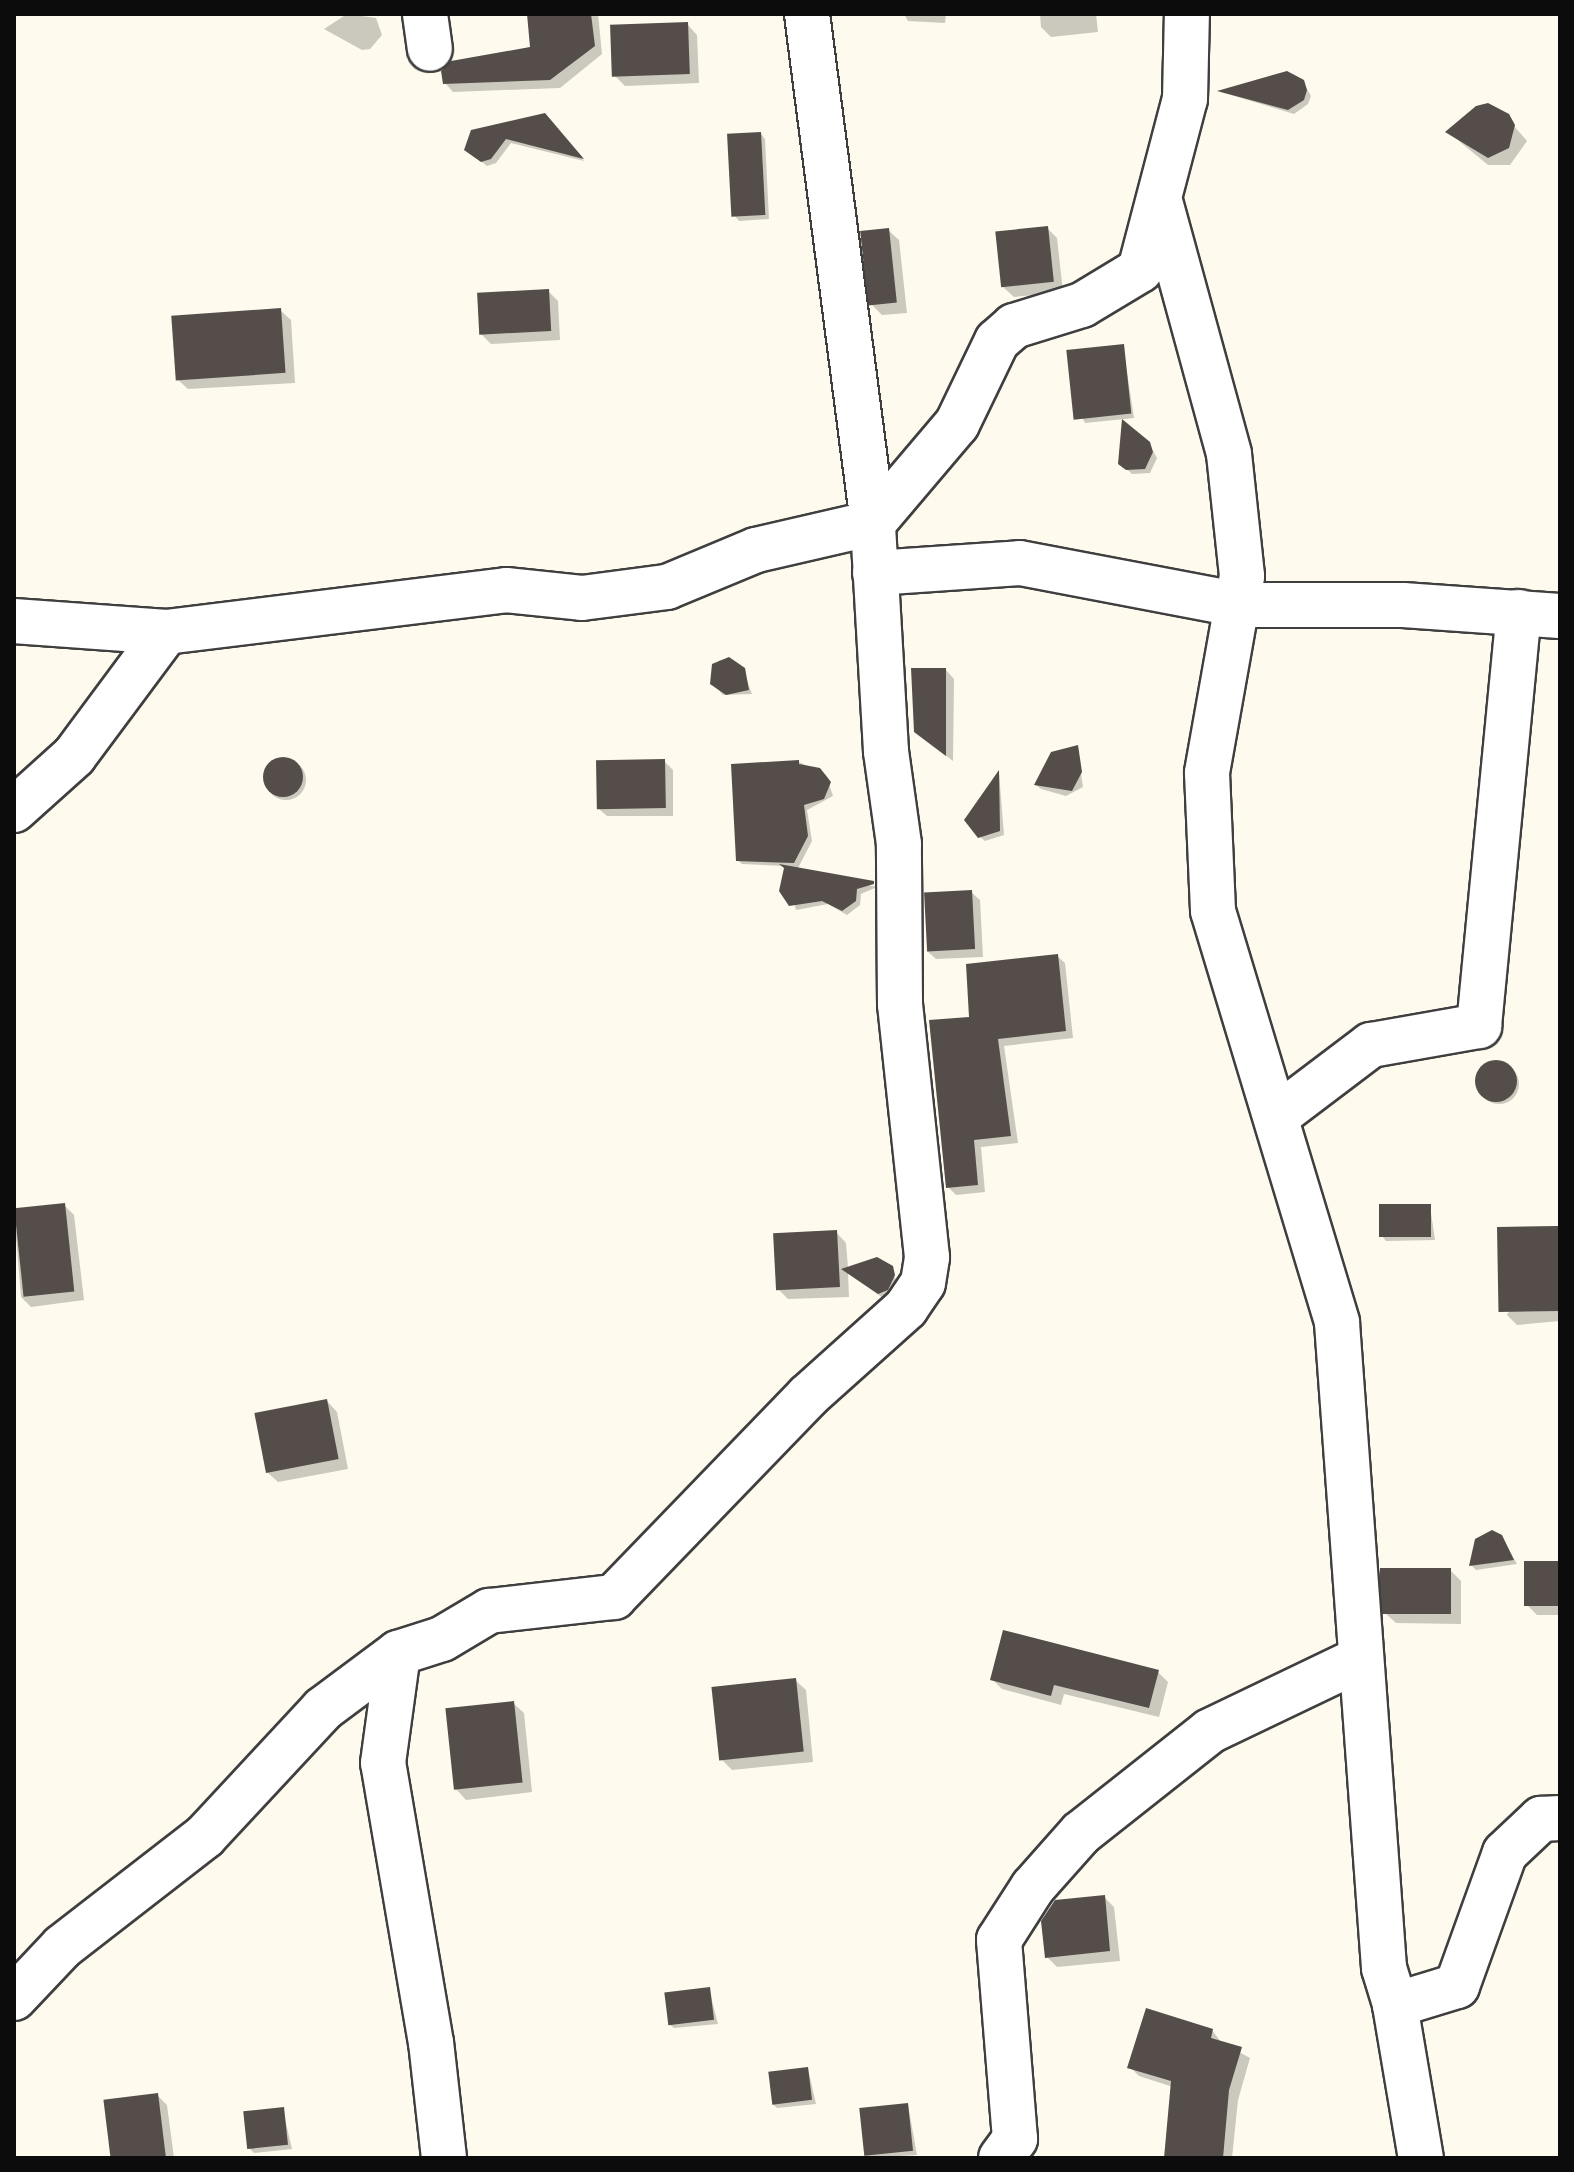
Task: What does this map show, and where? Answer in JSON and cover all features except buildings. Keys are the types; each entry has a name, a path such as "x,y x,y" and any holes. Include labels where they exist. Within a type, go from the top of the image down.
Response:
{"street":[{"path":"14,1998 62,1947 205,1836 323,1709 398,1653 442,1639 489,1611 614,1597 808,1396 906,1308 923,1283 927,1257 900,1004 899,844 886,751 873,523 807,14"},
{"path":"14,621 166,632 506,590 582,598 667,587 756,550 873,523 957,424 997,341 1014,326 1082,305 1140,270 1161,205 1185,99 1187,14"},
{"path":"1161,205 1229,454 1240,605 1207,773 1213,911 1337,1323 1358,1660 1384,1968 1395,2005 1421,2158"},
{"path":"875,573 1020,563 1240,605 1403,605 1540,614 1479,1026 1371,1045 1277,1116"},
{"path":"14,810 74,756 166,632"},
{"path":"398,1653 383,1763 431,2043 444,2158"},
{"path":"1001,2158 1015,2139 999,1940 1033,1887 1081,1833 1210,1731 1358,1660"},
{"path":"1395,2005 1457,1986 1505,1853 1541,1819 1560,1818"}]}
